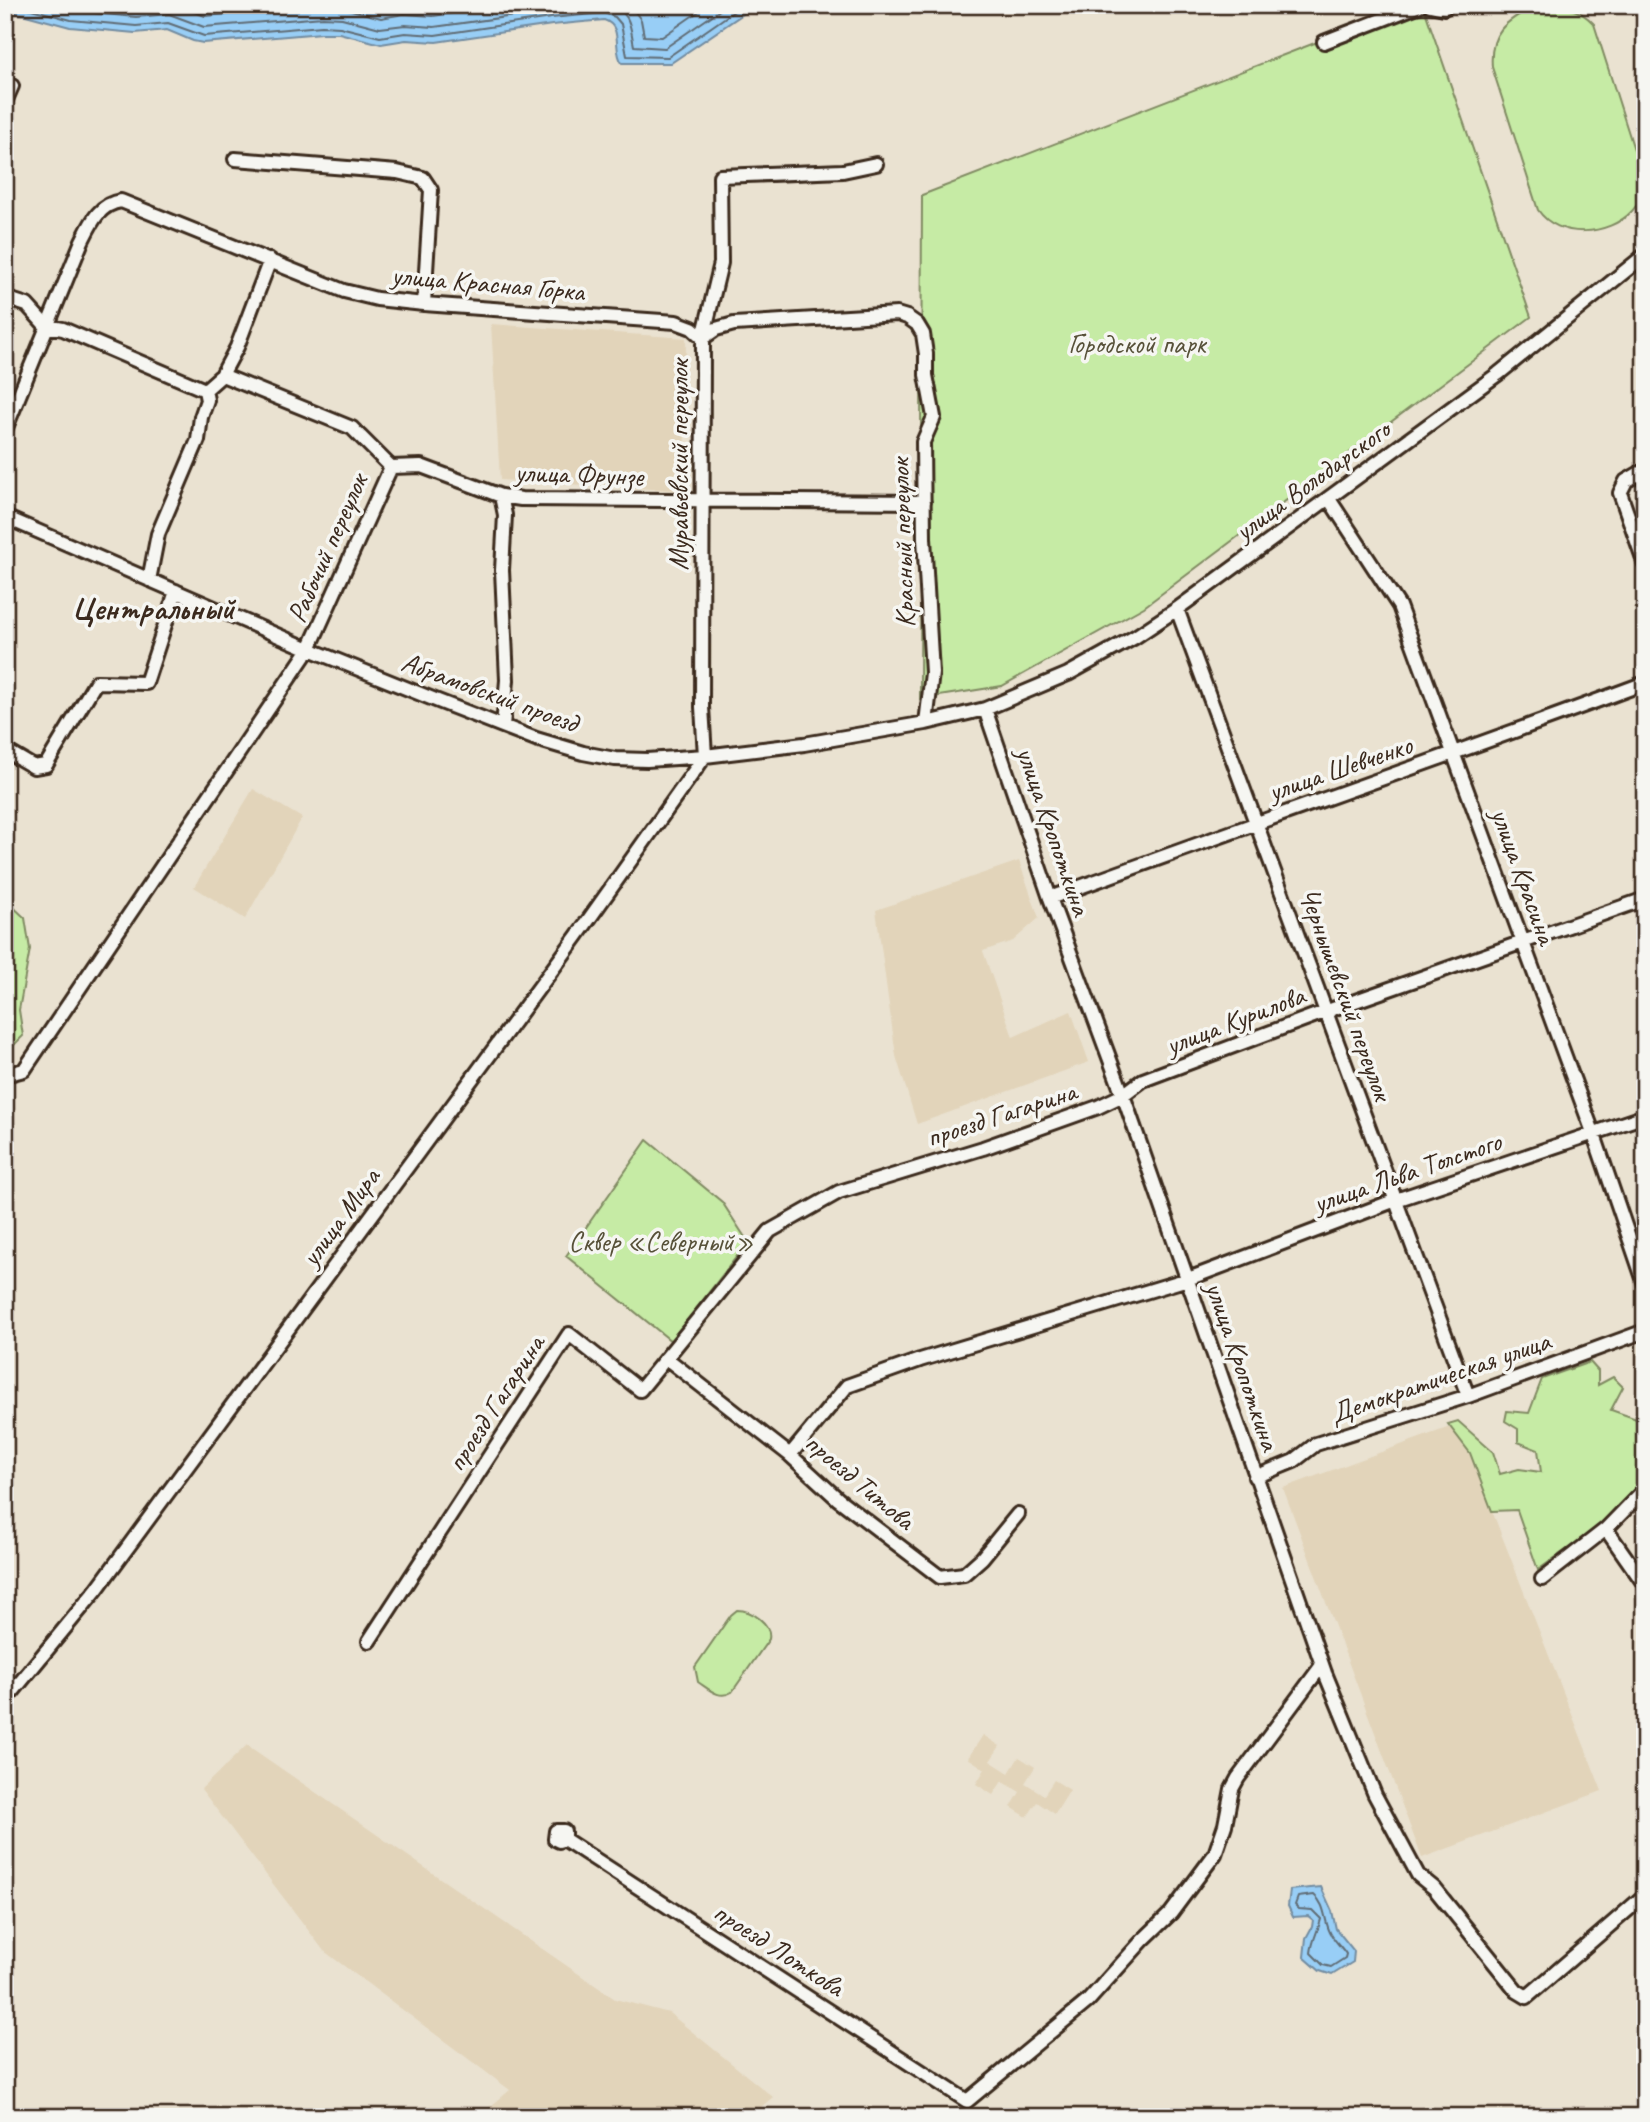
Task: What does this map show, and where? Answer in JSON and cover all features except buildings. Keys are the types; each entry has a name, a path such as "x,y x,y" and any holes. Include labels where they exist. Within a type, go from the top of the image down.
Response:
{"street":[{"path":"1324,42 1420,5"},
{"path":"1430,5 1444,8 1448,5"},
{"path":"5,102 12,86"},
{"path":"235,159 397,172 423,178 432,190 424,304"},
{"name":"Муравьевский переулок","path":"705,756 702,707 703,338 720,263 720,176 843,171 876,164"},
{"name":"улица Красная Горка","path":"46,326 95,216 110,203 121,201 344,291 377,299 676,322 692,328 703,338"},
{"name":"улица Володарского","path":"985,709 1068,674 1135,637 1177,609 1499,374 1645,255"},
{"path":"205,390 222,375 246,328 270,260"},
{"path":"5,298 27,305 46,326 63,330 205,390"},
{"name":"Красный переулок","path":"703,338 716,329 734,324 897,314 917,324 923,334 926,375 934,417 923,442 932,673 926,723"},
{"path":"5,430 46,326"},
{"path":"222,375 352,428 391,467"},
{"path":"149,580 158,534 198,440 201,416 207,400 205,390"},
{"name":"улица Фрунзе","path":"391,467 421,466 501,496 521,499 924,502"},
{"name":"Рабочий переулок","path":"5,1075 24,1070 309,649 391,467"},
{"path":"1645,470 1626,481 1620,493 1645,564"},
{"path":"501,496 505,514 502,570 507,680 503,726"},
{"name":"улица Красина","path":"1329,499 1399,606 1594,1135 1645,1284"},
{"name":"Абрамовский проезд","path":"5,517 309,649 503,726 583,753 614,759 647,760 705,756 804,744 926,723 985,709"},
{"path":"5,750 34,767 46,765 96,682 146,683 176,591"},
{"name":"Чернышевский переулок","path":"1177,609 1468,1396"},
{"name":"улица Шевченко","path":"1050,898 1256,822 1454,755 1645,683"},
{"name":"улица Кропоткина","path":"985,709 1050,898 1188,1279 1323,1669 1375,1796 1418,1875 1434,1888 1517,1991 1527,1997 1645,1895"},
{"name":"улица Мира","path":"5,1701 97,1589 705,756"},
{"name":"улица Курилова","path":"1123,1095 1143,1080 1327,1011 1645,899"},
{"name":"проезд Гагарина","path":"369,1641 569,1334 640,1390 770,1231 839,1192 983,1148 1098,1107 1123,1095"},
{"name":"улица Льва Толстого","path":"790,1455 847,1386 920,1360 1188,1279 1396,1199 1645,1116"},
{"name":"Демократическая улица","path":"1255,1477 1294,1461 1316,1444 1468,1396 1645,1332"},
{"name":"проезд Титова","path":"666,1358 790,1455 838,1499 940,1577 964,1574 982,1558 1018,1514"},
{"path":"1542,1580 1606,1529 1645,1489"},
{"path":"1606,1529 1645,1585"},
{"name":"проезд Лоткова","path":"564,1839 967,2101 1088,2001 1171,1913 1215,1854 1225,1825 1232,1789 1238,1778 1323,1669"}],"shaded area":[{"path":"491,324 686,338 684,491 500,480"},
{"path":"253,789 302,818 245,919 194,887"},
{"path":"1019,861 1039,918 1013,941 983,951 1013,1037 1071,1011 1089,1062 917,1124 896,1056 876,910"},
{"path":"1458,1424 1602,1791 1422,1858 1283,1488"},
{"path":"983,1735 1000,1746 990,1761 1009,1773 1019,1757 1035,1767 1025,1783 1044,1795 1054,1780 1070,1790 1055,1814 1037,1802 1027,1817 1011,1807 1020,1792 1002,1781 993,1795 976,1784 985,1769 968,1758"},
{"path":"247,1745 615,1999 669,2013 773,2097 749,2117 478,2117 510,2090 324,1951 201,1789"}],"green space":[{"name":"Городской парк","path":"1413,5 1423,5 1531,317 1144,607 1002,686 920,699 922,195"},
{"path":"1534,6 1574,10 1594,24 1644,181 1641,197 1635,208 1610,226 1597,230 1570,230 1547,220 1538,210 1492,67 1493,45 1501,29"},
{"path":"5,899 25,918 30,949 19,1010 23,1036 5,1054"},
{"name":"Сквер «Северный»","path":"647,1140 722,1202 748,1242 671,1341 566,1256"},
{"path":"1590,1362 1598,1371 1598,1385 1613,1377 1623,1387 1611,1410 1645,1422 1645,1478 1599,1526 1538,1570 1517,1510 1492,1511 1470,1453 1448,1424 1458,1421 1493,1452 1500,1474 1519,1469 1541,1472 1538,1450 1518,1442 1518,1429 1505,1421 1507,1411 1529,1413 1542,1379"},
{"path":"737,1610 749,1612 760,1619 767,1628 769,1639 732,1692 723,1695 698,1682 695,1667"}],"water":[{"path":"5,5 762,5 746,12 671,63 622,63 614,28 604,20 436,42 406,40 381,44 339,33 322,33 203,43 167,30 135,33 70,27 5,12"},
{"path":"1321,1887 1332,1911 1336,1929 1354,1951 1353,1962 1332,1975 1320,1971 1304,1957 1306,1938 1313,1920 1308,1916 1293,1917 1288,1906 1290,1890"}],"district":[{"name":"Центральный","path":"153,608"}]}
